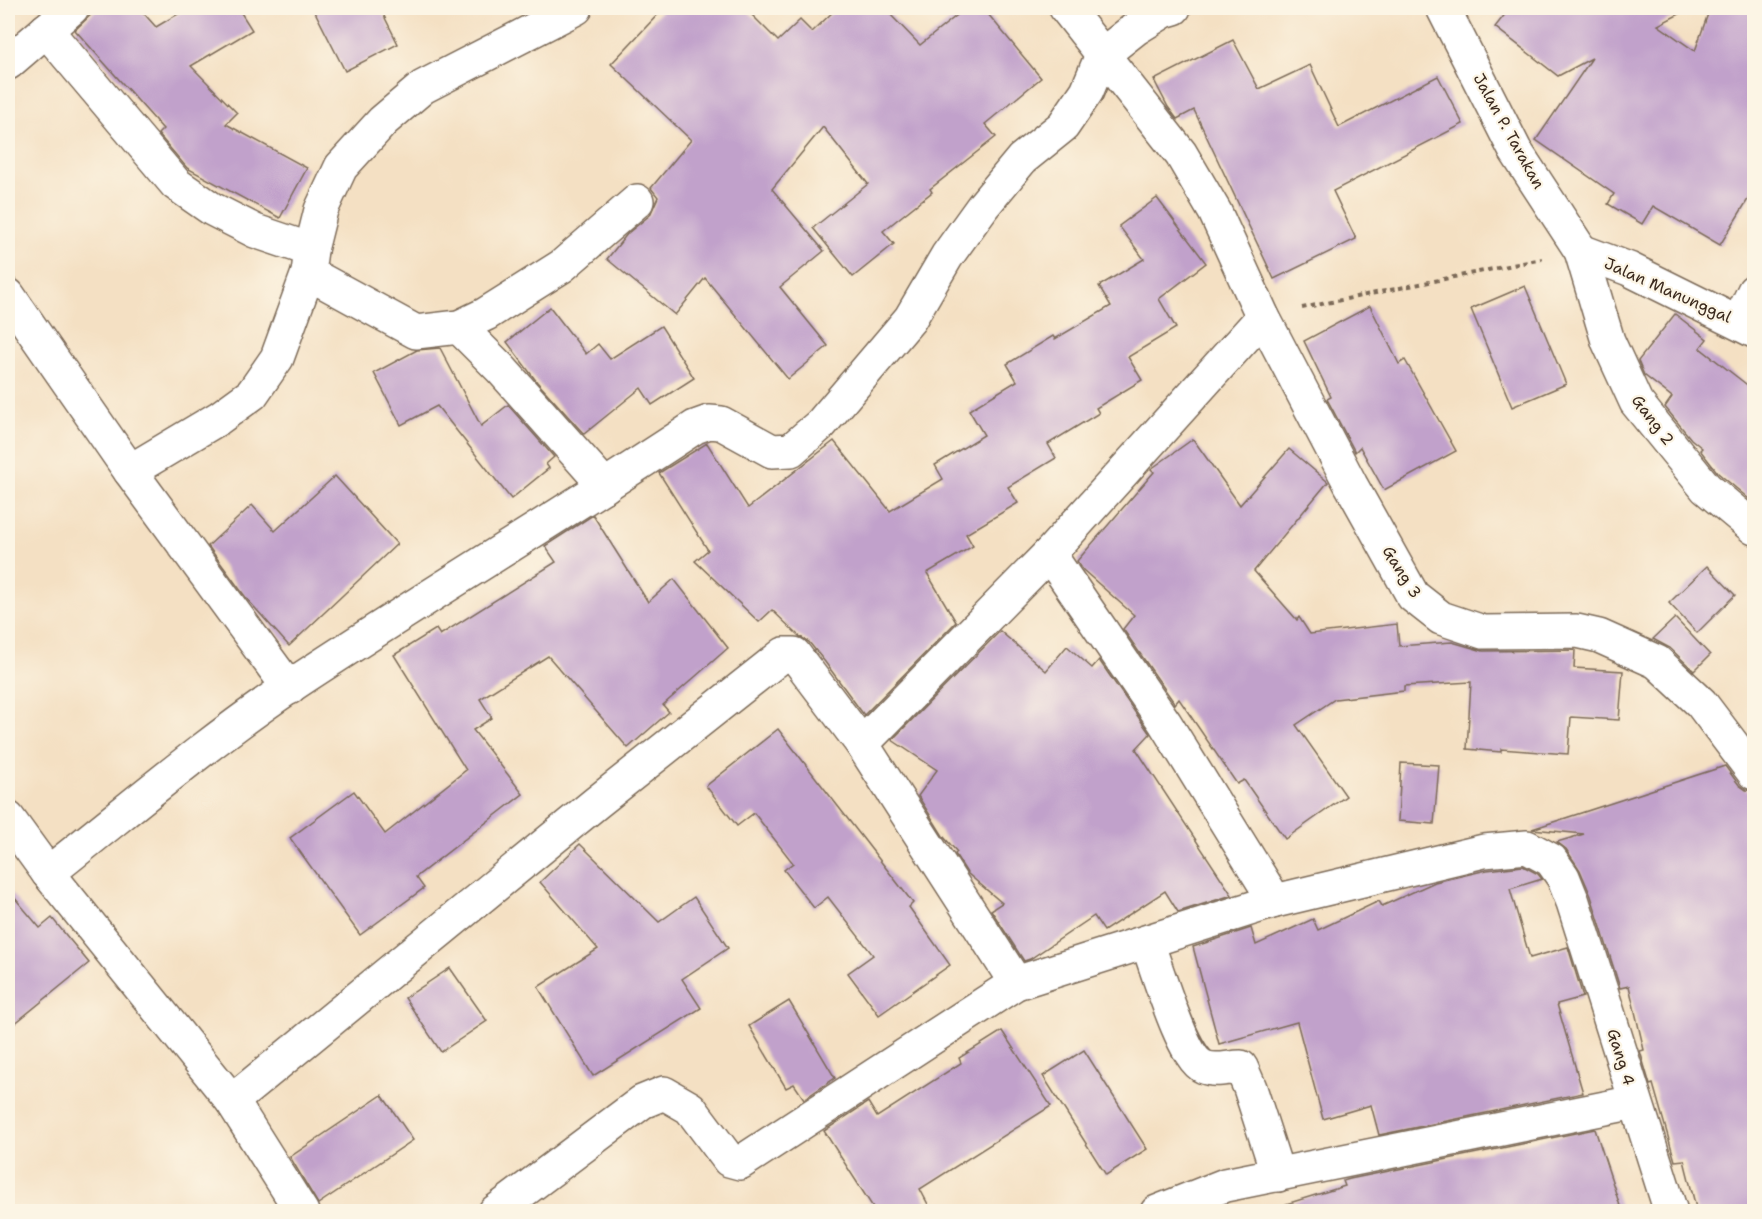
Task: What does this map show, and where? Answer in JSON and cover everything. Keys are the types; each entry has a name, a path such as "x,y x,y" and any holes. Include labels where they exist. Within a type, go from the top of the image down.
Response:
{"street":[{"path":"8,63 72,8"},
{"path":"130,471 219,418 252,394 277,358 309,261 321,210 341,167 383,121 423,87 576,8"},
{"name":"Gang 3","path":"1066,8 1181,154 1215,212 1263,316 1351,485 1413,596 1441,618 1483,632 1576,632 1599,636 1657,662 1701,703 1755,773"},
{"path":"48,873 226,732 289,688 695,426 709,422 721,423 772,451 791,450 813,431 867,372 910,319 947,256 983,206 1022,159 1063,126 1087,91 1102,55 1135,29 1164,11 1174,8"},
{"name":"Jalan P. Tarakan","path":"1451,13 1515,150 1581,251"},
{"path":"46,30 176,184 212,209 309,261 416,332 459,327 496,308 562,266 637,201"},
{"name":"Jalan Manunggal","path":"1581,251 1629,269 1747,326"},
{"name":"Gang 2","path":"1581,251 1608,341 1636,402 1706,488 1755,528"},
{"path":"1747,326 1755,291"},
{"path":"8,295 130,471 289,688"},
{"path":"862,744 1049,554 1263,316"},
{"path":"459,327 501,369 605,486"},
{"path":"1049,554 1165,723 1275,901"},
{"path":"232,1101 596,803 784,654 794,654 862,744 1016,983"},
{"path":"8,818 48,873 232,1101 302,1212"},
{"name":"Gang 4","path":"495,1212 642,1102 664,1093 690,1108 729,1160 740,1163 1016,983 1275,901 1484,851 1527,847 1551,860 1563,877 1573,902 1671,1212"},
{"path":"1147,942 1179,1031 1191,1057 1203,1067 1218,1070 1241,1067 1278,1175"},
{"path":"1157,1212 1225,1185 1635,1102"}],"path":[{"path":"1263,316 1581,251"}],"building":[{"path":"98,8 139,8 156,27 188,8 238,8 252,30 191,66 237,113 226,124 307,168 280,218 187,168 158,134 163,129 75,30"},
{"path":"313,8 380,8 398,44 345,71"},
{"path":"664,8 745,8 778,41 800,20 812,32 837,8 884,8 920,45 966,8 983,8 1041,78 985,124 996,137 930,189 932,192 883,231 894,244 853,277 813,228 868,184 823,127 772,189 824,251 780,287 828,346 788,379 705,278 675,315 607,259 628,233 650,215 658,197 651,188 691,140 611,64"},
{"path":"1510,8 1691,8 1658,25 1695,51 1710,8 1755,8 1755,188 1720,245 1653,206 1642,224 1608,204 1614,194 1536,140 1592,58 1558,76 1495,27"},
{"path":"1233,40 1259,89 1310,65 1339,127 1438,76 1463,124 1333,191 1356,239 1274,279 1194,110 1177,119 1154,80"},
{"path":"1157,198 1206,263 1159,299 1176,328 1128,357 1142,380 1096,408 1099,413 1048,444 1056,458 1008,487 1018,503 966,534 973,546 927,573 956,622 864,715 809,642 799,636 772,610 759,622 695,561 708,550 659,473 707,443 748,508 834,441 890,511 943,479 935,465 984,435 969,410 1017,381 1007,364 1053,336 1055,339 1111,306 1099,286 1144,259 1119,226"},
{"path":"1525,286 1566,384 1512,407 1471,309"},
{"path":"1370,306 1399,364 1405,360 1456,451 1384,490 1360,447 1355,452 1327,399 1331,397 1304,341"},
{"path":"550,307 586,354 598,344 610,359 661,326 694,378 652,405 641,388 584,434 537,382 507,342"},
{"path":"1675,314 1707,339 1700,348 1755,391 1755,504 1718,473 1700,450 1702,448 1691,439 1665,407 1672,397 1644,375 1638,361"},
{"path":"440,348 481,426 508,405 554,457 546,464 549,468 511,499 437,406 401,425 374,373 417,350"},
{"path":"1193,439 1240,505 1289,449 1328,482 1254,571 1297,620 1299,617 1310,634 1397,624 1399,646 1452,642 1483,651 1575,650 1574,668 1623,671 1619,720 1571,717 1568,754 1501,749 1501,752 1467,749 1471,682 1404,686 1404,691 1335,699 1296,725 1346,796 1285,839 1244,780 1237,784 1179,699 1175,704 1123,629 1134,615 1083,570 1077,561 1154,472 1151,469"},
{"path":"335,476 397,544 289,646 247,599 208,546 252,505 275,531"},
{"path":"593,515 648,602 674,579 728,648 663,705 669,712 628,748 548,656 480,699 492,718 473,730 523,794 416,877 424,888 360,935 290,838 354,791 385,834 466,770 394,655 436,629 440,635 556,562 545,546"},
{"path":"1707,566 1735,595 1697,633 1669,603"},
{"path":"1675,618 1710,655 1694,671 1670,648 1653,639"},
{"path":"1000,631 1046,671 1067,646 1092,668 1099,660 1150,734 1136,749 1232,895 1178,912 1165,891 1104,931 1094,916 1024,961 991,910 1002,903 967,873 955,854 957,852 943,836 918,796 937,770 892,740"},
{"path":"778,729 913,903 909,907 950,965 879,1015 848,973 873,955 828,897 814,908 784,870 793,863 754,813 737,826 706,786"},
{"path":"1401,763 1439,765 1434,824 1398,821"},
{"path":"1725,766 1739,785 1746,790 1755,791 1755,1207 1737,1212 1697,1212 1684,1160 1675,1161 1653,1084 1650,1085 1640,1051 1644,1050 1629,986 1620,988 1591,896 1580,870 1566,849 1557,842 1584,834 1532,829"},
{"path":"580,844 659,922 694,897 728,948 682,979 701,1008 593,1076 538,987 598,949 540,882"},
{"path":"1523,866 1538,874 1542,879 1510,889 1530,958 1568,947 1583,997 1557,1004 1583,1093 1379,1135 1371,1105 1323,1119 1297,1022 1219,1044 1193,947 1251,928 1256,945 1313,919 1318,930 1379,901 1382,906 1435,882 1487,870"},
{"path":"8,890 40,928 52,918 89,963 8,1029"},
{"path":"450,968 487,1021 441,1052 405,998"},
{"path":"789,1001 835,1078 804,1099 794,1084 786,1088 749,1026"},
{"path":"1002,1031 1051,1106 920,1189 932,1212 876,1212 824,1131 868,1102 877,1117 961,1063 959,1058"},
{"path":"1084,1050 1147,1149 1106,1175 1043,1076"},
{"path":"382,1095 413,1140 318,1204 290,1157"},
{"path":"1595,1129 1622,1212 1287,1212 1286,1204 1345,1186 1343,1181 1350,1179"}]}
